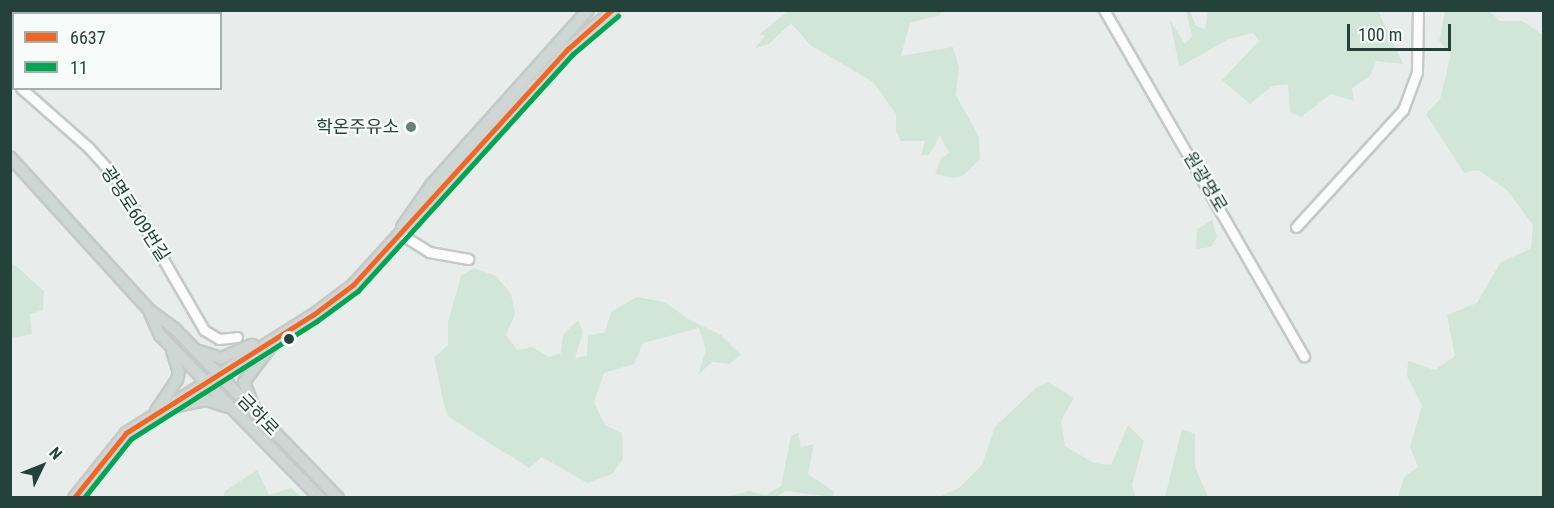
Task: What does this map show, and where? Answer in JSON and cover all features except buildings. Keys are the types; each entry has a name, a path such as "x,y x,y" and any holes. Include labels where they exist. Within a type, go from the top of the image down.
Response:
{"main road":[{"path":"399,233 432,184 588,10"},
{"path":"74,498 126,433 353,285 399,233 422,213 568,49 613,10"},
{"name":"금하로","path":"10,157 149,310 192,348 338,498"},
{"name":"금하로","path":"149,310 160,335 320,498"},
{"path":"192,348 221,358 280,334"},
{"path":"258,415 244,382 280,334"},
{"path":"156,412 179,372 170,345"},
{"path":"156,412 206,400 237,412"}],"street":[{"name":"원광명로","path":"1104,10 1304,356"},
{"path":"1296,227 1403,110 1417,72 1418,10"},
{"name":"광명로609번길","path":"23,90 89,148 116,178 204,330 219,339 237,337"},
{"path":"399,233 429,252 468,259"}],"green space":[{"path":"789,10 941,11 940,15 910,23 901,56 953,47 959,67 956,95 979,137 980,159 964,175 953,178 935,174 941,158 949,153 940,136 929,155 921,155 925,141 901,141 896,131 896,114 873,82 810,45 791,23 769,44 755,48 765,36 760,34"},
{"path":"1488,10 1500,21 1522,21 1543,35 1543,497 1398,497 1404,477 1418,467 1410,447 1422,406 1407,376 1408,361 1435,370 1455,356 1447,315 1477,303 1500,263 1531,248 1533,225 1507,190 1478,170 1464,173 1426,114 1440,99 1451,54 1439,41 1445,12"},
{"path":"1186,11 1190,11 1196,26 1205,29 1208,11 1378,11 1403,64 1376,61 1370,76 1352,88 1354,101 1331,94 1301,117 1290,112 1288,84 1272,86 1250,104 1222,80 1259,41 1253,33 1229,39 1179,67 1170,20 1185,44 1192,36"},
{"path":"1212,220 1217,237 1211,247 1196,249 1197,229"},
{"path":"14,264 44,291 43,310 30,314 32,334 11,338 10,265"},
{"path":"474,268 496,276 511,294 515,314 506,335 517,350 532,347 549,357 561,353 563,335 578,320 583,332 575,358 587,356 588,336 605,332 611,312 636,297 665,302 688,319 721,335 741,355 729,364 712,362 698,375 706,350 699,328 643,343 634,364 604,373 594,402 605,425 622,433 623,459 612,474 587,483 542,457 529,468 449,417 444,405 434,357 448,345 448,322 461,276"},
{"path":"1048,382 1074,398 1061,420 1065,446 1094,463 1111,465 1128,425 1144,441 1132,485 1135,497 938,497 959,488 982,465 995,427 1037,387"},
{"path":"1182,429 1195,434 1195,467 1208,497 1165,497"},
{"path":"798,433 801,447 814,444 808,474 835,492 832,497 786,491 776,497 726,497 749,491 766,495 781,486 791,436"},
{"path":"257,470 269,495 291,488 301,497 223,497 225,491"}],"transit line":[{"name":"6637","path":"74,498 126,433 313,315 353,285 568,49 612,10"},
{"name":"11","path":"84,498 131,439 317,321 358,291 573,54 618,16"}],"place":[{"name":"학온주유소","path":"411,127"}]}
